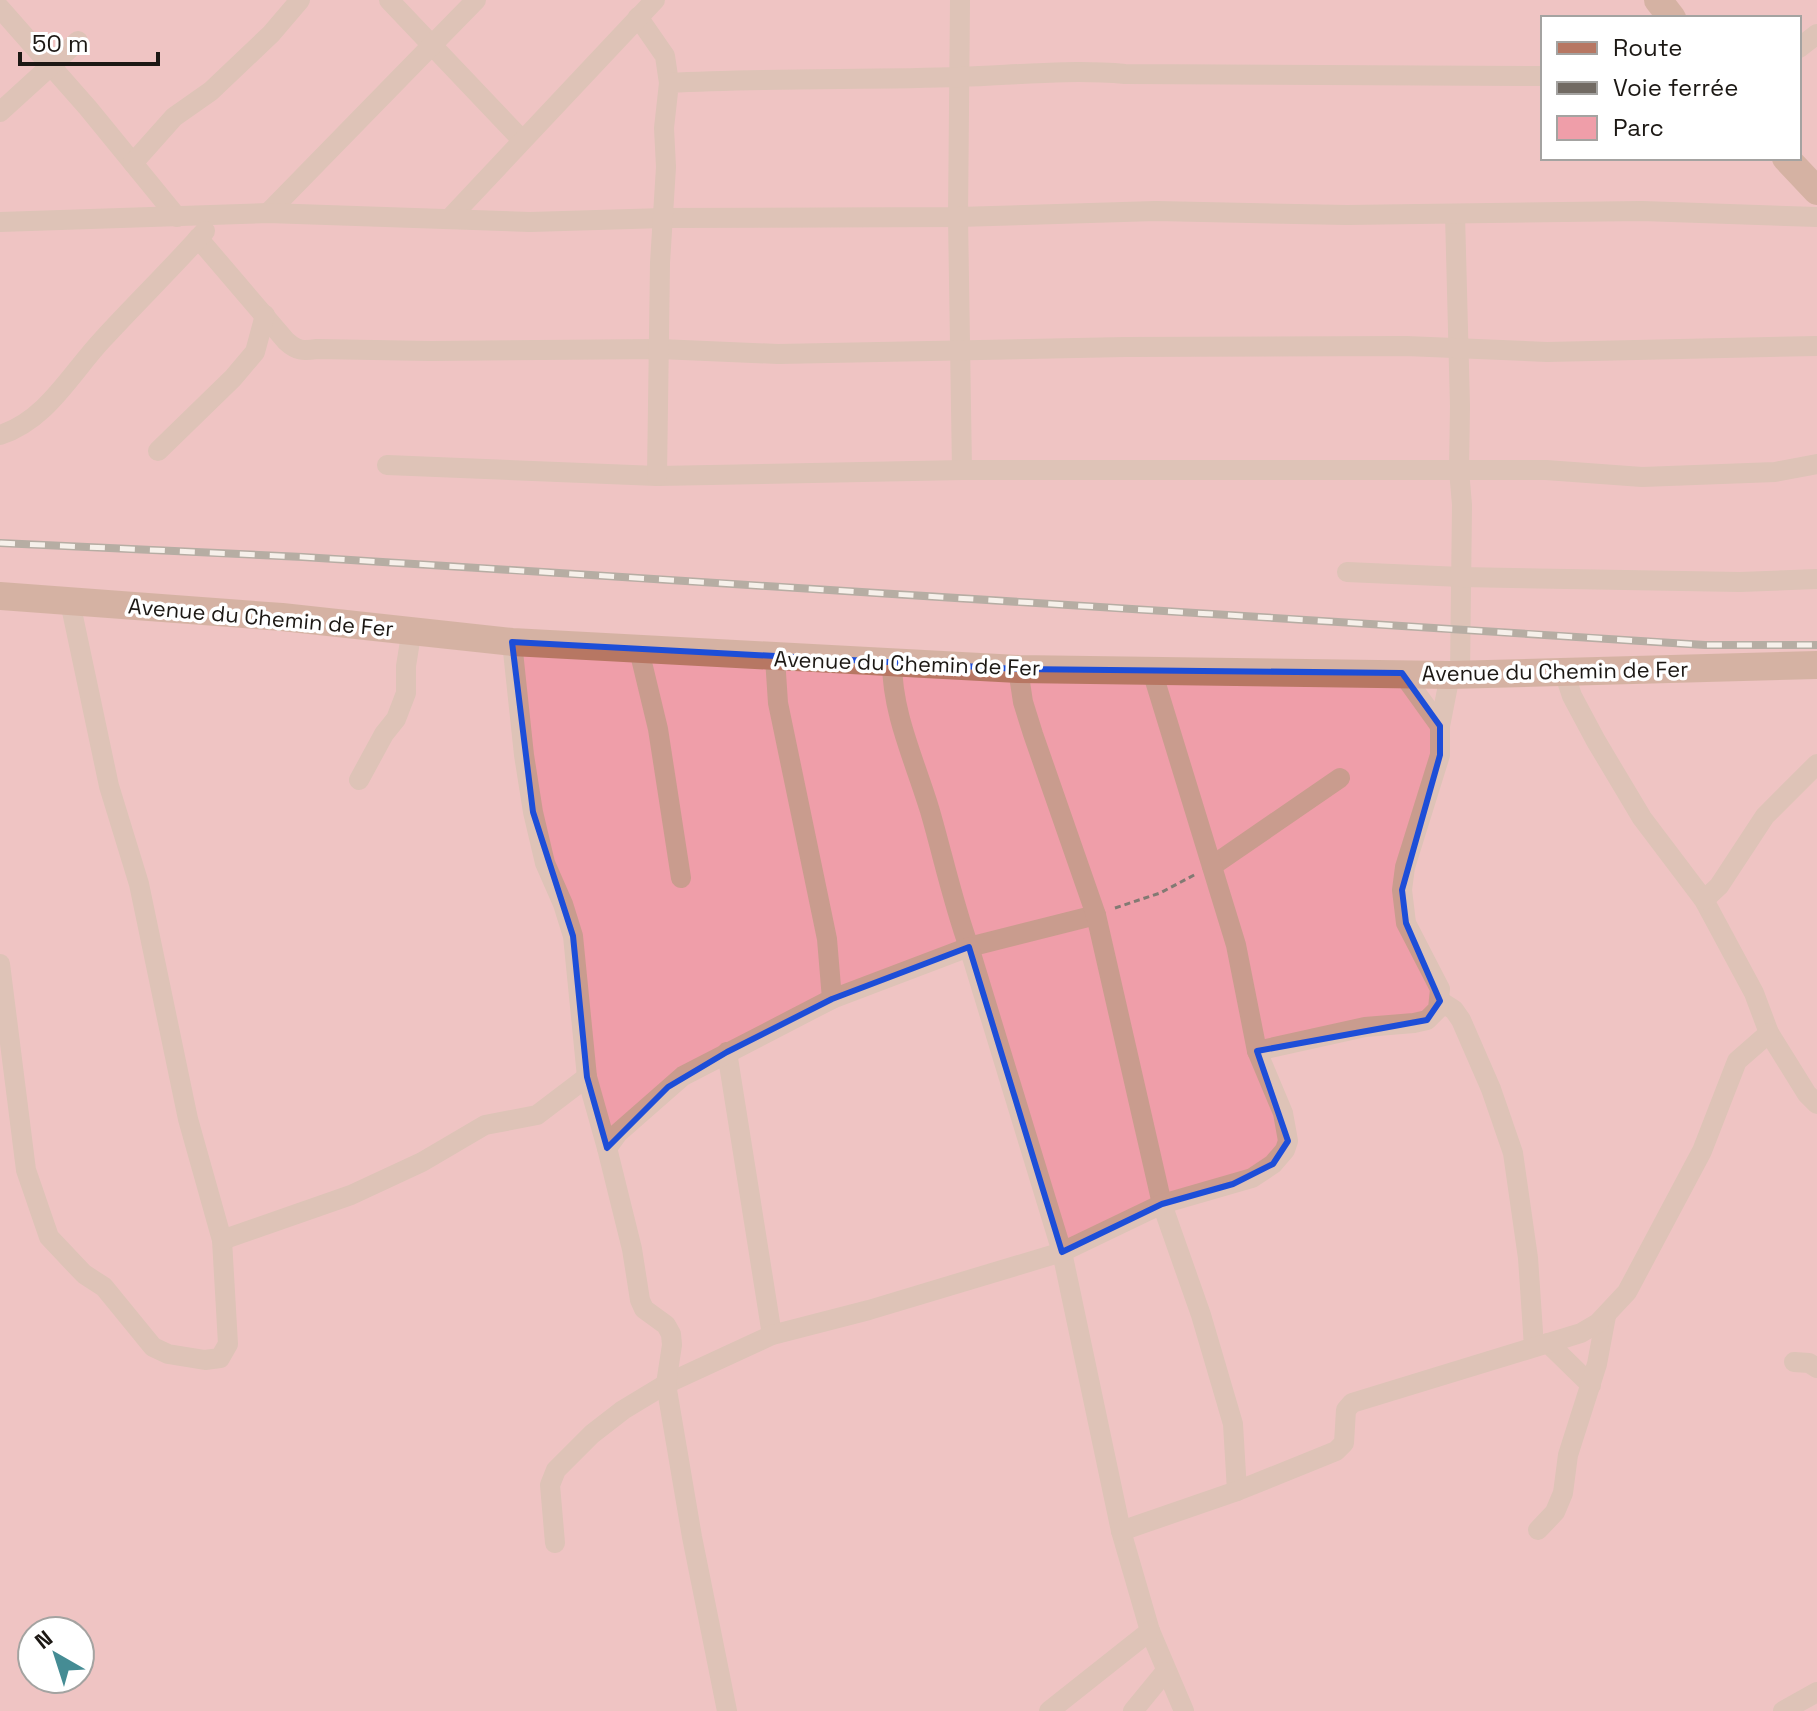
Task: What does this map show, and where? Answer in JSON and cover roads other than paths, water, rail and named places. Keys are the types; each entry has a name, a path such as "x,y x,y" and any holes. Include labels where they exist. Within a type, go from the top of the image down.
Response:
{"street":[{"path":"133,163 174,117 211,91 271,34 300,0"},
{"path":"389,0 522,140"},
{"path":"268,213 476,0"},
{"path":"449,219 655,0"},
{"path":"960,0 958,217 962,470"},
{"path":"1658,0 1670,16"},
{"path":"0,8 177,217"},
{"path":"638,17 665,56 669,83 664,128 657,476"},
{"path":"1801,46 1817,34"},
{"path":"0,112 78,41"},
{"path":"669,83 959,77 1087,70 1125,74 1541,76"},
{"path":"1788,160 1817,191"},
{"path":"0,222 268,213 530,222 664,218 958,217 1156,211 1347,215 1642,211 1817,217"},
{"path":"1257,1051 1365,1027 1400,1026 1427,1020 1438,1009 1440,1001 1440,989 1406,923 1402,890 1405,867 1440,755 1440,726 1455,675 1462,505 1455,214"},
{"path":"0,435 30,420 51,402 96,346 218,216"},
{"path":"198,238 294,348 302,351 660,349 778,354 1406,346 1547,352 1817,346"},
{"path":"158,451 233,378 255,352 265,315"},
{"path":"387,465 657,476 962,470 1546,470 1642,477 1775,472 1817,464"},
{"path":"1347,572 1740,582 1817,579"},
{"name":"Avenue du Chemin de Fer","path":"0,596 412,629 512,642 1018,669 1455,675 1817,665"},
{"path":"0,964 26,1170 49,1237 84,1274 104,1287 153,1347 168,1354 205,1360 220,1358 228,1344 222,1240 188,1119 139,884 109,786 70,602"},
{"path":"359,780 384,734 396,719 406,693 406,666 412,629"},
{"path":"512,642 533,812 545,863 573,936 587,1077 632,1249 640,1300 644,1309 666,1325 671,1334 666,1384 692,1537 727,1711"},
{"path":"639,650 658,729 681,878"},
{"path":"775,658 778,703 827,939 832,999"},
{"path":"892,662 898,713 1062,1252 1121,1531 1150,1631 1184,1711"},
{"path":"1018,669 1023,702 1033,734 1096,915 1162,1204 1201,1315 1233,1424 1237,1491"},
{"path":"555,1543 550,1485 556,1470 592,1434 623,1410 666,1384 772,1335 869,1310 1062,1252 1162,1204 1252,1178 1273,1164 1285,1150 1288,1141 1283,1113 1257,1051 1236,945 1152,671"},
{"path":"1564,672 1572,696 1596,741 1642,818 1704,900 1754,993 1769,1033 1807,1094 1817,1104"},
{"path":"1402,673 1440,726"},
{"path":"1704,900 1719,886 1765,816 1817,764"},
{"path":"1212,866 1340,778"},
{"path":"607,1148 618,1133 668,1087 727,1052 832,999 969,947 1096,915"},
{"path":"1440,1001 1454,1010 1461,1020 1491,1089 1513,1153 1541,1345 1591,1385"},
{"path":"1121,1531 1237,1491 1336,1451 1344,1443 1346,1410 1352,1403 1581,1333 1606,1316 1627,1292 1683,1191 1737,1061 1769,1033"},
{"path":"727,1052 772,1335"},
{"path":"222,1240 351,1195 422,1162 485,1125 537,1115 587,1077"},
{"path":"1538,1530 1555,1512 1563,1493 1568,1455 1591,1385 1606,1316"},
{"path":"1794,1362 1809,1363 1817,1368"},
{"path":"1049,1711 1150,1631"},
{"path":"1133,1711 1165,1672"},
{"path":"1783,1711 1817,1692"}],"railway":[{"path":"0,543 303,557 1705,645 1817,645"}]}
